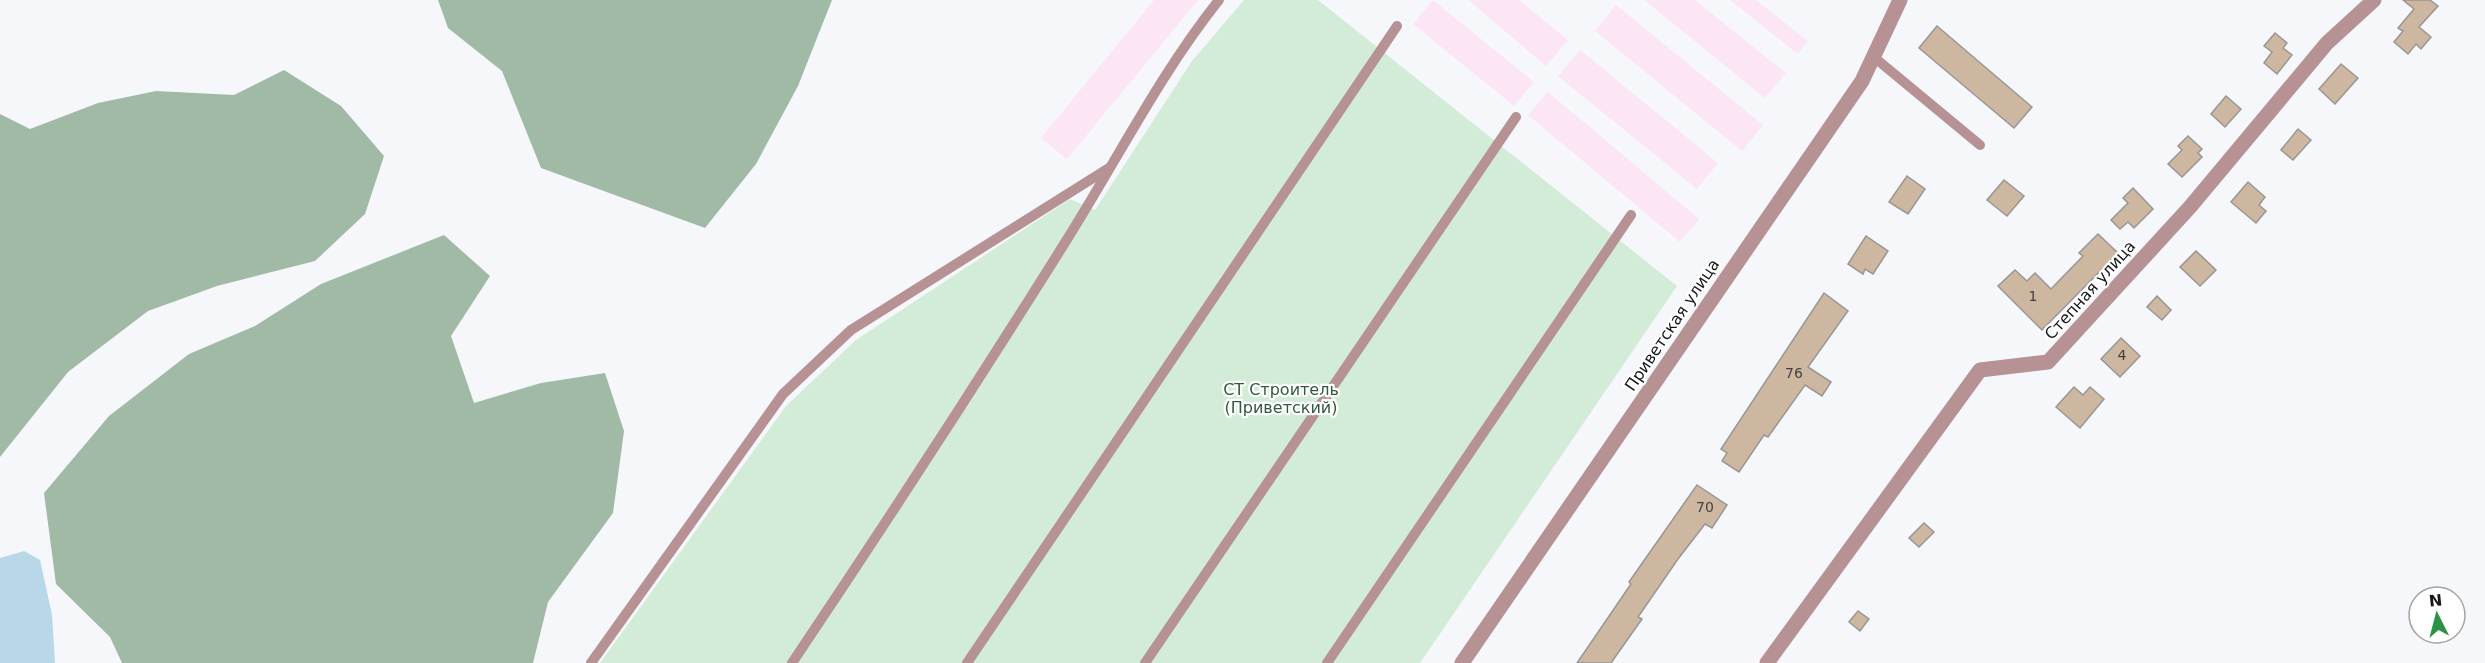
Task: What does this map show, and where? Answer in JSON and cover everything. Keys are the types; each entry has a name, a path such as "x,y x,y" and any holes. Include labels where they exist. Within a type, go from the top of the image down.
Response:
{"street":[{"name":"Приветская улица","path":"1462,663 1862,81 1875,58 1900,0"},
{"name":"Степная улица","path":"1767,663 1980,370 2048,362 2190,207 2327,43 2374,0"}],"lane":[{"path":"792,663 936,449 1113,166 1186,42 1219,0"},
{"path":"968,663 1397,27"},
{"path":"1875,58 1980,145"},
{"path":"1145,663 1516,117"},
{"path":"591,663 783,394 851,330 1113,166"},
{"path":"1327,663 1630,215"}],"shaded area":[{"path":"1154,0 1198,0 1067,159 1041,138"},
{"path":"1433,0 1534,82 1514,106 1413,24"},
{"path":"1468,0 1519,0 1568,40 1546,66"},
{"path":"1644,0 1695,0 1786,73 1765,98"},
{"path":"1730,0 1756,0 1808,41 1798,54"},
{"path":"1616,5 1763,125 1742,151 1595,31"},
{"path":"1580,50 1718,163 1697,189 1558,76"},
{"path":"1548,92 1699,219 1680,242 1528,115"}],"green space":[{"path":"438,0 832,0 798,86 756,164 705,228 541,168 502,71 448,28"},
{"name":"СТ Строитель (Приветский)","path":"1244,0 1318,0 1677,286 1420,663 600,663 786,406 856,340 1070,199 1095,210 1192,61"},
{"path":"284,70 341,106 384,156 365,214 315,261 217,286 148,311 68,372 0,457 0,114 30,129 98,103 156,91 234,95"},
{"path":"444,235 490,276 451,336 474,403 541,383 605,373 624,431 613,513 548,602 533,663 122,663 110,637 56,584 44,493 109,416 189,354 255,326 321,284"}],"water":[{"path":"24,551 40,560 52,615 55,663 0,663 0,558"}],"building":[{"path":"2403,0 2430,0 2438,6 2419,27 2431,37 2421,49 2416,44 2408,54 2394,42 2403,31 2398,28 2414,9"},
{"path":"1937,26 2032,107 2014,128 1919,48"},
{"path":"2275,33 2287,43 2283,48 2292,55 2277,74 2264,63 2272,52 2264,46"},
{"path":"2341,64 2358,78 2335,104 2319,89"},
{"path":"2226,96 2241,109 2225,127 2211,114"},
{"path":"2298,129 2311,140 2293,160 2281,150"},
{"path":"2188,136 2202,149 2198,153 2202,157 2182,177 2168,164 2182,150 2178,146"},
{"path":"1907,176 1925,189 1908,214 1889,202"},
{"path":"2004,180 2024,196 2007,216 1987,200"},
{"path":"2248,182 2265,197 2259,205 2266,211 2256,223 2231,202"},
{"path":"2133,188 2153,209 2134,228 2128,222 2120,229 2111,220 2128,203 2123,198"},
{"path":"2098,234 2118,253 2042,330 1998,286 2015,270 2027,281 2035,273 2051,289 2083,256 2079,253"},
{"path":"1866,236 1888,251 1873,274 1865,269 1863,274 1848,264"},
{"path":"2196,251 2216,270 2200,286 2180,267"},
{"path":"1824,293 1848,311 1808,367 1831,382 1822,396 1805,385 1768,437 1764,435 1739,472 1722,461 1727,453 1721,449"},
{"path":"2157,296 2171,310 2162,320 2147,307"},
{"path":"2121,338 2140,356 2120,377 2101,359"},
{"path":"2074,387 2083,395 2090,387 2104,399 2080,428 2056,407"},
{"path":"1697,485 1727,505 1712,528 1705,524 1678,559 1638,617 1642,619 1611,663 1577,663 1631,584 1629,582"},
{"path":"1924,523 1934,532 1919,547 1909,538"},
{"path":"1858,611 1869,619 1860,631 1849,622"}]}
